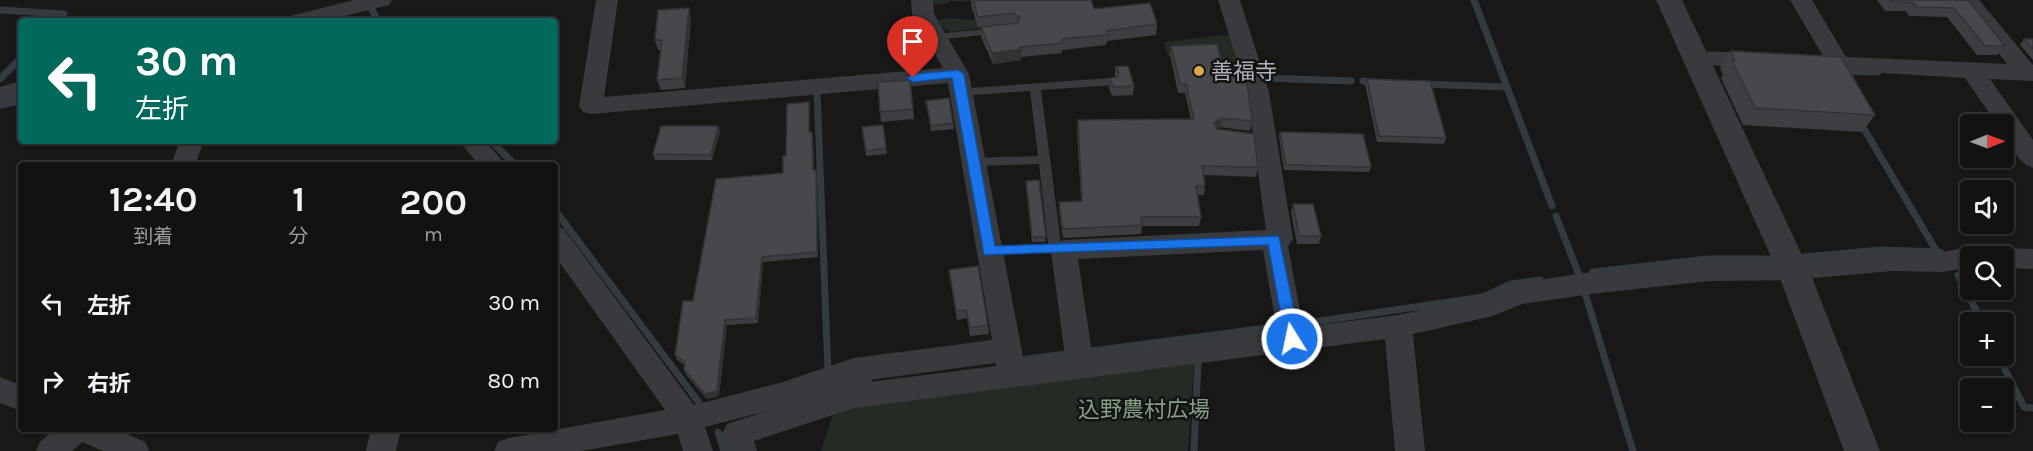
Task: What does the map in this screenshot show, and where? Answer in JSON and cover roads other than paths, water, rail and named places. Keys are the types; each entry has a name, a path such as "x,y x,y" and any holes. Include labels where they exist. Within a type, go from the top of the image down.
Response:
{"street":[{"path":"313,18 352,10 377,0"},
{"path":"608,0 591,106 959,83"},
{"path":"921,0 923,14 959,83 1009,362"},
{"path":"1080,366 1060,249 1280,239 1260,138 1258,92 1229,0"},
{"path":"1669,0 1793,270 1862,451"},
{"path":"1801,0 1839,64"},
{"path":"1968,0 2030,73"},
{"path":"1695,58 2030,73"},
{"path":"1972,70 2033,159"},
{"path":"0,95 18,90"},
{"path":"184,162 191,144"},
{"path":"474,144 491,162"},
{"path":"1274,239 1292,339"},
{"path":"558,240 688,419 698,451"},
{"path":"2014,258 2033,259"},
{"path":"509,451 688,419 783,394 854,370 1009,362 1080,366 1398,326 1493,305 1519,294 1581,285 1709,271 1793,270 1892,261 1942,262 1960,259"},
{"path":"1398,326 1410,451"},
{"path":"742,451 737,433 854,396 1009,362"},
{"path":"0,389 18,398"},
{"path":"681,451 688,419"},
{"path":"51,451 73,432"},
{"path":"93,432 134,451"},
{"path":"381,451 385,432"}],"lane":[{"path":"936,37 1012,29"},
{"path":"959,83 1035,87 1111,82"},
{"path":"989,251 1060,249 1035,87"},
{"path":"973,162 1045,160"}],"waterway":[{"path":"1474,0 1507,87"},
{"path":"371,8 376,18"},
{"path":"0,10 64,14 60,18"},
{"path":"0,79 18,61"},
{"path":"1841,71 1878,72"},
{"path":"1259,76 1260,78 1351,81"},
{"path":"1363,81 1375,82"},
{"path":"1422,84 1507,87"},
{"path":"1507,87 1552,206"},
{"path":"817,91 828,371"},
{"path":"0,105 18,102"},
{"path":"1860,122 1937,252"},
{"path":"494,144 512,162"},
{"path":"558,214 700,404"},
{"path":"1556,216 1579,275"},
{"path":"1805,257 1880,250 1937,252"},
{"path":"1593,272 1707,259 1776,259"},
{"path":"1958,275 1977,312"},
{"path":"1300,324 1483,297 1511,284 1540,280"},
{"path":"1585,293 1633,451"},
{"path":"1092,351 1281,326"},
{"path":"1020,360 1066,354"},
{"path":"1194,451 1198,361"},
{"path":"2003,366 2024,407 2033,408"},
{"path":"808,398 869,380"},
{"path":"718,432 724,451"}],"place":[{"name":"善福寺","path":"1199,71"}],"park label":[{"name":"込野農村広場","path":"1144,409"}]}
